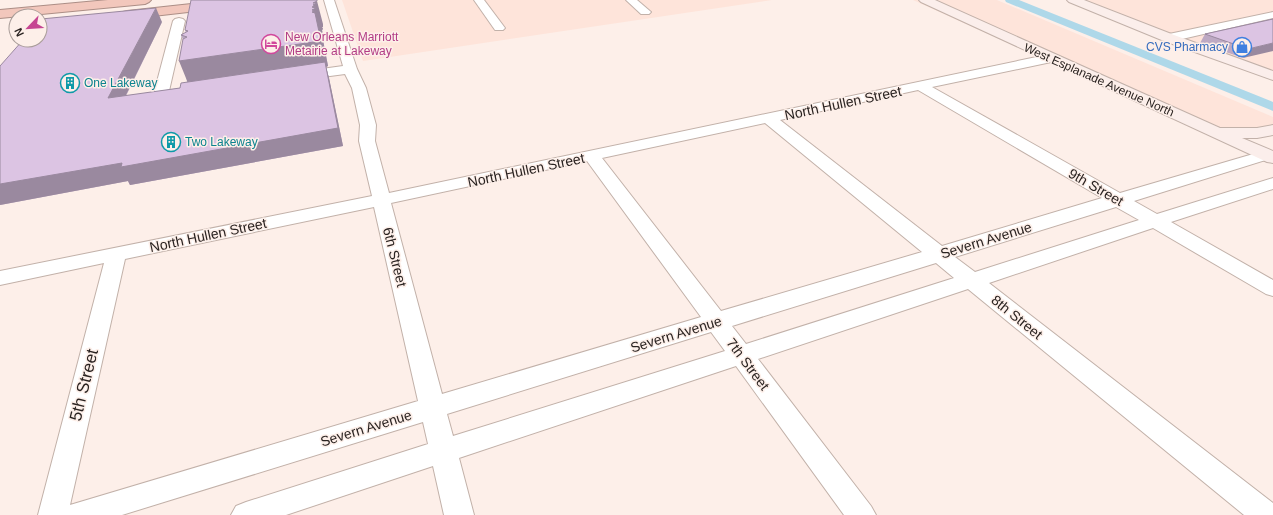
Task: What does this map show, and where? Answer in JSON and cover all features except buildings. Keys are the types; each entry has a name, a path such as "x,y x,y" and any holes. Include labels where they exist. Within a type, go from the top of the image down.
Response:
{"highway":[{"path":"0,14 149,0"},
{"path":"111,17 259,0"}],"main road":[{"name":"West Esplanade Avenue North","path":"925,0 1051,58 1271,155"},
{"path":"1073,0 1169,38 1273,76"},
{"path":"1214,131 1256,133 1273,130"}],"street":[{"name":"6th Street","path":"329,0 350,69 359,88 368,125 367,141 459,515"},
{"path":"479,0 499,28"},
{"path":"631,0 645,12"},
{"path":"1169,38 1273,15"},
{"path":"178,21 161,92 173,96 197,92"},
{"name":"North Hullen Street","path":"0,278 769,119 1051,58"},
{"path":"289,78 350,69"},
{"name":"9th Street","path":"920,86 1273,289"},
{"name":"8th Street","path":"769,119 1266,515"},
{"name":"Severn Avenue","path":"80,515 939,254 1271,155"},
{"name":"7th Street","path":"592,156 861,515"},
{"path":"246,515 1273,182"},
{"name":"5th Street","path":"53,515 116,254"}],"shaded area":[{"path":"342,0 772,0 363,61"},
{"path":"913,0 997,0 1273,117 1273,127 1225,141"},
{"path":"1079,0 1273,0 1273,76"}],"waterway":[{"path":"1010,0 1273,107"}],"place":[{"name":"New Orleans Marriott Metairie at Lakeway","path":"271,44"},
{"name":"CVS Pharmacy","path":"1242,47"},
{"name":"One Lakeway","path":"70,83"},
{"name":"Two Lakeway","path":"171,142"}]}
